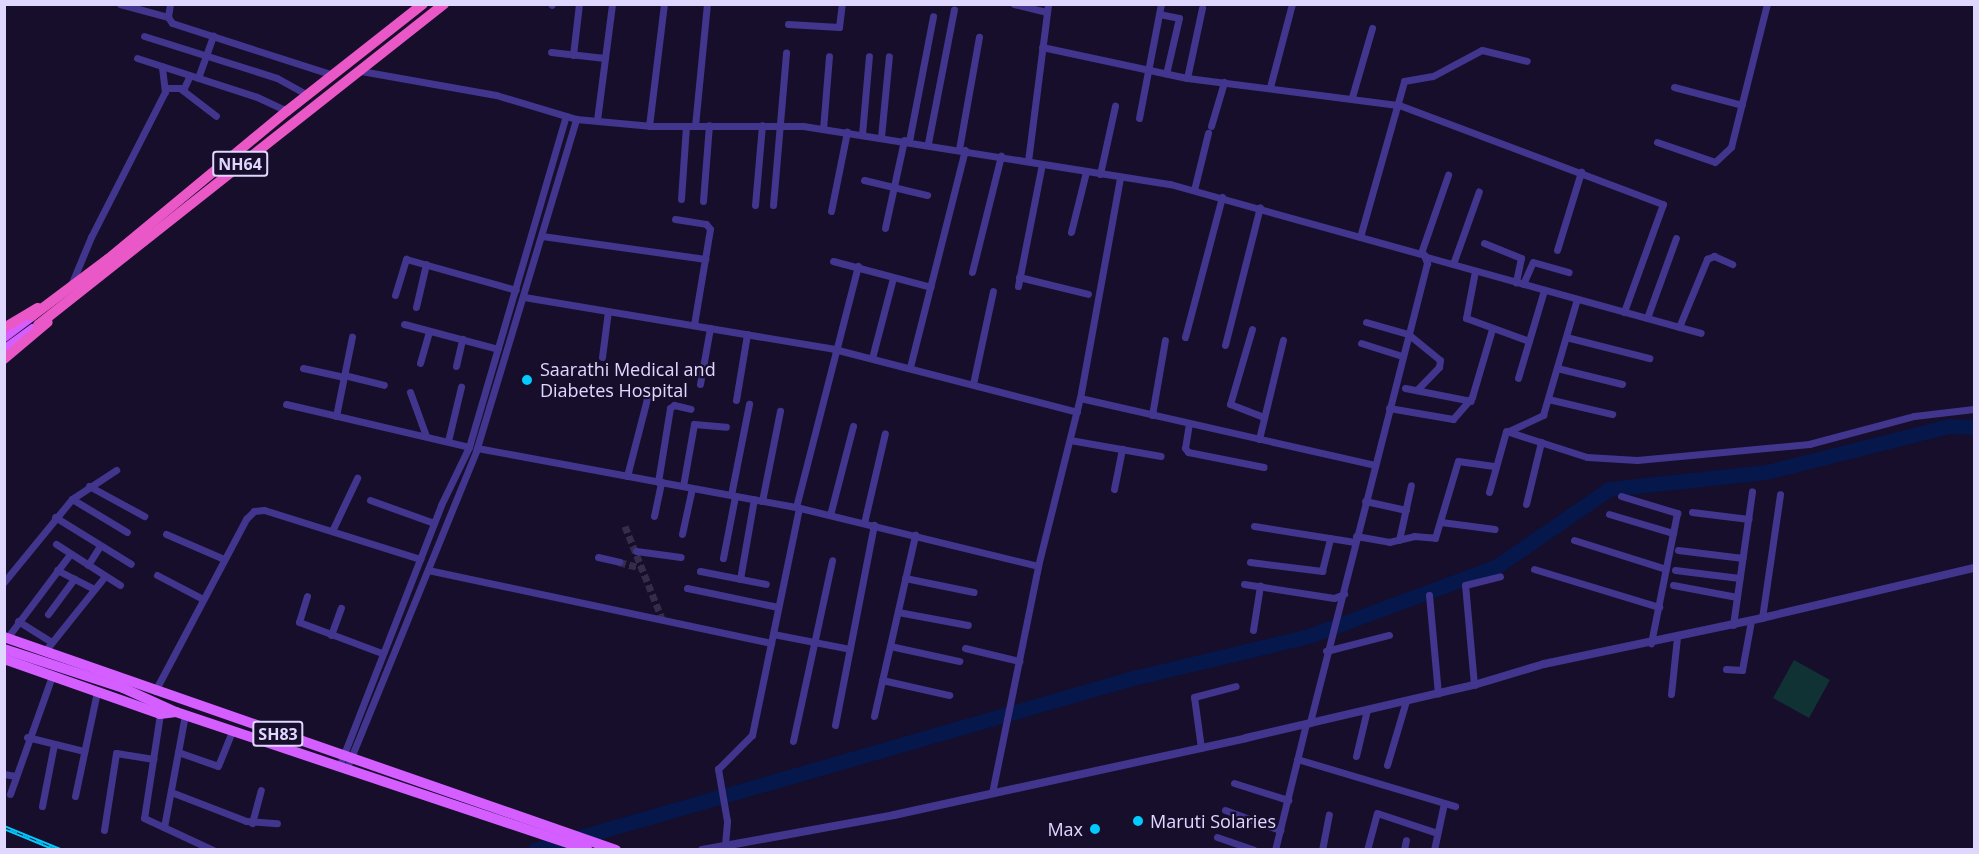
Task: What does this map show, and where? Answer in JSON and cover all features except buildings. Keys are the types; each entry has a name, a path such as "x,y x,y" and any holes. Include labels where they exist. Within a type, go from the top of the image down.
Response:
{"highway":[{"name":"NH64","path":"51,308 70,288 287,111 423,4"},
{"name":"NH64","path":"35,320 361,71 444,4"},
{"path":"4,328 26,312 51,308 43,330 4,359"}],"main road":[{"path":"4,337 35,320"},
{"path":"4,351 35,320"},
{"name":"SH83","path":"6,637 48,647 154,691 345,763 584,845 616,849"},
{"path":"4,649 123,688 181,714"},
{"name":"SH83","path":"4,659 160,714 181,714 345,763"}],"street":[{"path":"120,4 138,7 168,17 172,23 333,75"},
{"path":"157,14 159,4"},
{"path":"168,17 170,4"},
{"path":"573,55 579,4"},
{"path":"597,120 612,4"},
{"path":"649,126 664,4"},
{"path":"695,126 707,4"},
{"path":"788,24 840,27 842,4"},
{"path":"1014,4 1048,8 1028,161"},
{"path":"1139,118 1161,4"},
{"path":"1270,87 1292,4"},
{"path":"1657,142 1718,162 1733,143 1767,4"},
{"path":"1187,78 1203,8"},
{"path":"928,143 954,9"},
{"path":"1159,14 1179,18 1166,74"},
{"path":"885,228 907,140 933,16"},
{"path":"1352,97 1372,28"},
{"path":"144,36 281,80 308,95"},
{"path":"181,89 194,76 207,56 213,36"},
{"path":"910,367 962,149 979,37"},
{"path":"1042,47 1187,78 1352,97 1399,105 1581,172 1664,206 1624,312"},
{"path":"1360,237 1407,79 1433,76 1477,51 1486,50 1527,61"},
{"path":"550,52 605,58"},
{"path":"773,205 786,53"},
{"path":"823,129 829,56"},
{"path":"862,134 869,56"},
{"path":"881,137 889,56"},
{"path":"137,58 262,98 287,111"},
{"path":"70,288 91,237 166,88 162,66"},
{"path":"361,71 496,95 576,119 649,126 780,125 823,129 928,143 1194,190 1701,333"},
{"path":"1194,190 1224,81"},
{"path":"1674,87 1742,105"},
{"path":"166,88 181,89 216,116"},
{"path":"1100,174 1115,106"},
{"path":"345,763 382,653 434,522 473,447 498,349 566,116"},
{"path":"345,763 428,570 473,447 524,297 576,119"},
{"path":"703,201 709,125"},
{"path":"755,205 762,125"},
{"path":"681,199 686,126"},
{"path":"831,211 847,132"},
{"path":"972,272 1001,156"},
{"path":"1018,286 1042,164"},
{"path":"1071,232 1086,172"},
{"path":"1557,250 1581,172"},
{"path":"1275,849 1331,631 1343,595 1408,334 1424,255 1448,175"},
{"path":"992,793 1038,566 1080,399 1120,178"},
{"path":"864,180 927,195"},
{"path":"1453,264 1479,191"},
{"path":"1185,338 1222,197"},
{"path":"1225,345 1260,207"},
{"path":"675,219 709,226 694,325"},
{"path":"542,236 705,259"},
{"path":"1647,318 1676,238"},
{"path":"1484,243 1521,258 1520,283"},
{"path":"1679,327 1707,259 1714,256 1732,264"},
{"path":"394,294 404,260 426,264 516,290"},
{"path":"833,261 930,286"},
{"path":"1520,283 1533,262 1569,272"},
{"path":"416,307 426,264"},
{"path":"725,845 724,799 717,774 721,765 752,735 797,507 834,349 858,266"},
{"path":"1475,271 1466,318 1529,341"},
{"path":"1019,277 1089,294"},
{"path":"872,358 893,278"},
{"path":"1518,378 1544,290"},
{"path":"973,384 993,291"},
{"path":"524,297 834,349 1077,412"},
{"path":"1489,492 1502,435 1543,415 1577,299"},
{"path":"602,357 608,311"},
{"path":"1366,322 1408,334 1440,360 1439,367 1418,390"},
{"path":"404,324 498,349"},
{"path":"700,384 710,328"},
{"path":"1251,329 1230,404 1264,417"},
{"path":"1389,408 1450,420 1471,401 1492,329"},
{"path":"420,363 429,331"},
{"path":"736,400 747,334"},
{"path":"336,416 352,337"},
{"path":"1566,337 1649,358"},
{"path":"456,366 462,339"},
{"path":"1152,415 1165,340"},
{"path":"1259,439 1283,340"},
{"path":"1360,342 1402,356"},
{"path":"303,368 384,385"},
{"path":"1557,368 1622,384"},
{"path":"448,441 461,387"},
{"path":"1405,388 1471,401"},
{"path":"410,392 426,436"},
{"path":"627,476 648,395"},
{"path":"1080,399 1374,465"},
{"path":"1548,399 1612,414"},
{"path":"286,404 473,447 797,507 1038,566"},
{"path":"723,558 749,404"},
{"path":"654,516 670,408 674,405 691,409"},
{"path":"1509,431 1595,459 1637,460 1809,444 1914,416 1974,409"},
{"path":"762,501 780,411"},
{"path":"1189,423 1185,448 1188,452 1264,467"},
{"path":"683,486 694,424 726,427"},
{"path":"830,515 852,426"},
{"path":"864,523 885,433"},
{"path":"1070,440 1161,456"},
{"path":"1526,504 1541,442"},
{"path":"1114,489 1122,449"},
{"path":"1254,526 1330,538 1399,540 1414,536 1435,537 1458,461 1494,466"},
{"path":"4,582 72,500 89,486 116,470"},
{"path":"332,531 357,478"},
{"path":"1399,540 1412,485"},
{"path":"89,486 144,516"},
{"path":"682,534 692,488"},
{"path":"1733,625 1752,491"},
{"path":"1762,618 1780,494"},
{"path":"1621,496 1677,513 1651,643"},
{"path":"740,579 754,499"},
{"path":"72,500 127,532"},
{"path":"370,500 434,522"},
{"path":"1365,501 1406,510"},
{"path":"154,691 246,519 254,511 264,510 420,559"},
{"path":"1692,512 1749,519"},
{"path":"1609,514 1673,533"},
{"path":"55,518 130,564"},
{"path":"1441,522 1495,529"},
{"path":"835,725 874,525"},
{"path":"166,534 224,559"},
{"path":"874,716 915,535"},
{"path":"1250,562 1322,572 1330,538"},
{"path":"1574,540 1666,569"},
{"path":"56,544 120,585"},
{"path":"88,565 100,546"},
{"path":"1678,550 1743,558"},
{"path":"636,551 681,557"},
{"path":"6,637 70,554"},
{"path":"598,556 618,562"},
{"path":"794,741 832,560"},
{"path":"702,849 992,793 1201,748 1438,694 1544,664 1751,621 1974,567"},
{"path":"1534,569 1659,607"},
{"path":"57,570 94,589"},
{"path":"428,570 771,643"},
{"path":"1675,570 1740,578"},
{"path":"700,571 766,584"},
{"path":"157,575 203,599"},
{"path":"18,621 48,647 105,576"},
{"path":"1474,685 1466,585 1500,576"},
{"path":"905,578 974,592"},
{"path":"48,614 75,579"},
{"path":"1244,584 1334,598 1343,595"},
{"path":"1673,585 1737,597"},
{"path":"1253,630 1260,586"},
{"path":"687,588 778,607"},
{"path":"307,596 299,622 382,653"},
{"path":"1429,596 1438,694"},
{"path":"331,635 341,608"},
{"path":"898,612 968,626"},
{"path":"1726,669 1742,670 1751,621"},
{"path":"772,634 850,649"},
{"path":"1326,651 1389,634"},
{"path":"1671,694 1677,637"},
{"path":"890,646 959,661"},
{"path":"965,648 1019,661"},
{"path":"10,794 27,737 52,676"},
{"path":"882,680 949,695"},
{"path":"1201,748 1194,697 1236,686"},
{"path":"75,796 97,692"},
{"path":"1387,765 1406,701"},
{"path":"1356,756 1367,710"},
{"path":"160,714 144,818 213,849"},
{"path":"164,827 178,752 181,714"},
{"path":"178,752 218,766 232,731"},
{"path":"27,737 84,751"},
{"path":"42,806 54,744"},
{"path":"104,830 116,753 154,759"},
{"path":"1297,759 1455,806"},
{"path":"4,774 15,776"},
{"path":"1234,783 1287,800"},
{"path":"252,823 261,790"},
{"path":"171,792 252,823 277,823"},
{"path":"1434,849 1444,803"},
{"path":"1224,810 1280,830"},
{"path":"1367,849 1377,813 1437,833"},
{"path":"1322,849 1329,815"},
{"path":"1217,837 1254,849"},
{"path":"1404,849 1406,840"}],"green space":[{"path":"1794,660 1830,680 1809,718 1773,698"}],"waterway":[{"path":"535,850 1133,678 1309,636 1497,566 1609,489 1766,472 1949,426 1974,427"}],"tunnel":[{"path":"625,526 663,621"},
{"path":"619,562 642,568"}],"railway":[{"path":"4,827 60,850"}],"place":[{"name":"Saarathi Medical and Diabetes Hospital","path":"527,380"},
{"name":"Maruti Solaries","path":"1138,821"},
{"name":"Max","path":"1095,829"}]}
